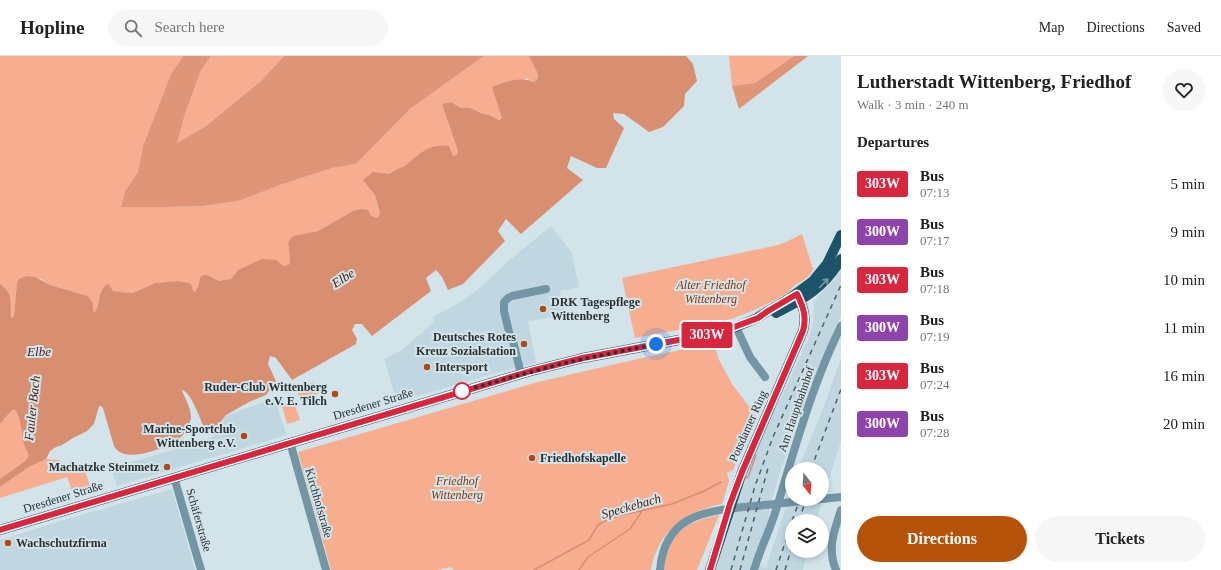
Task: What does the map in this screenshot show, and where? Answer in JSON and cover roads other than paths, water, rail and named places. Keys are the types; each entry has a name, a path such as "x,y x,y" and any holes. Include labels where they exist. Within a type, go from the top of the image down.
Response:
{"main road":[{"path":"798,297 820,274 830,258 841,235"},
{"path":"798,297 812,293 824,283 841,259"},
{"name":"Dresdener Straße","path":"0,530 521,374 583,358 716,333 758,318 768,311 798,297"},
{"name":"Potsdamer Ring","path":"710,570 730,504 752,446 802,335 805,320 803,306 798,297"}],"street":[{"path":"521,374 513,341 508,332 504,302 512,296 546,289"},
{"name":"Am Hauptbahnhof","path":"754,570 776,511 809,404 841,326"},
{"path":"736,327 750,356 765,377"},
{"name":"Kirchhofstraße","path":"290,442 326,570"},
{"name":"Schäferstraße","path":"174,477 201,570"},
{"path":"829,498 841,497"},
{"path":"660,570 664,550 673,532 688,520 711,512 785,503"},
{"path":"836,570 832,557 832,544 841,510"}],"water":[{"path":"529,56 686,56 693,64 697,81 685,94 684,106 663,127 649,132 624,114 613,113 614,119 624,128 606,168 597,168 571,156 567,168 583,180 521,234 506,219 498,231 505,241 463,284 448,290 442,277 436,270 426,278 431,291 372,336 362,324 355,324 352,330 357,339 356,344 292,380 276,358 270,356 268,364 276,381 266,395 249,402 226,415 215,427 204,428 193,402 183,390 182,391 191,414 188,425 181,437 157,450 136,455 119,452 114,446 103,408 99,406 94,424 87,431 56,447 50,451 46,459 29,467 0,487 0,479 25,461 29,456 24,444 20,420 14,409 0,424 0,284 9,295 12,318 14,316 17,282 19,279 26,276 35,277 50,285 88,296 93,303 93,311 95,312 102,290 108,284 113,291 133,293 155,283 179,281 189,283 195,292 201,276 207,275 219,281 231,279 238,270 262,259 276,260 283,266 290,264 288,242 293,236 318,231 353,211 362,209 368,210 371,216 377,218 380,214 375,195 363,180 373,172 389,174 406,165 425,150 436,146 449,146 453,156 457,155 458,151 442,104 451,102 461,108 470,108 499,120 502,118 492,87 518,80 528,80 534,82 538,78 538,74"}],"waterway":[{"name":"Speckebach","path":"746,478 748,477 756,455"},
{"name":"Speckebach","path":"534,570 589,540 598,525 605,521 621,515 672,504 704,491 721,482"},
{"path":"579,570 588,557 630,529 642,511"}],"railway":[{"path":"731,570 755,486 773,437 841,285"},
{"path":"814,462 841,389"},
{"path":"740,570 768,468"},
{"path":"795,514 797,506"},
{"path":"801,514 804,506"},
{"path":"776,570 785,543"},
{"path":"785,570 788,558"}],"place":[{"name":"DRK Tagespflege Wittenberg","path":"543,309"},
{"name":"Deutsches Rotes Kreuz Sozialstation","path":"524,344"},
{"name":"Intersport","path":"427,367"},
{"name":"Ruder-Club Wittenberg e.V. E. Tilch","path":"335,394"},
{"name":"Marine-Sportclub Wittenberg e.V.","path":"244,436"},
{"name":"Friedhofskapelle","path":"532,458"},
{"name":"Machatzke Steinmetz","path":"167,467"},
{"name":"Wachschutzfirma","path":"8,543"}],"water label":[{"name":"Elbe","path":"343,278"},
{"name":"Elbe","path":"39,351"},
{"name":"Fauler Bach","path":"32,408"}],"park label":[{"name":"Alter Friedhof Wittenberg","path":"711,292"},
{"name":"Friedhof Wittenberg","path":"457,488"}]}
